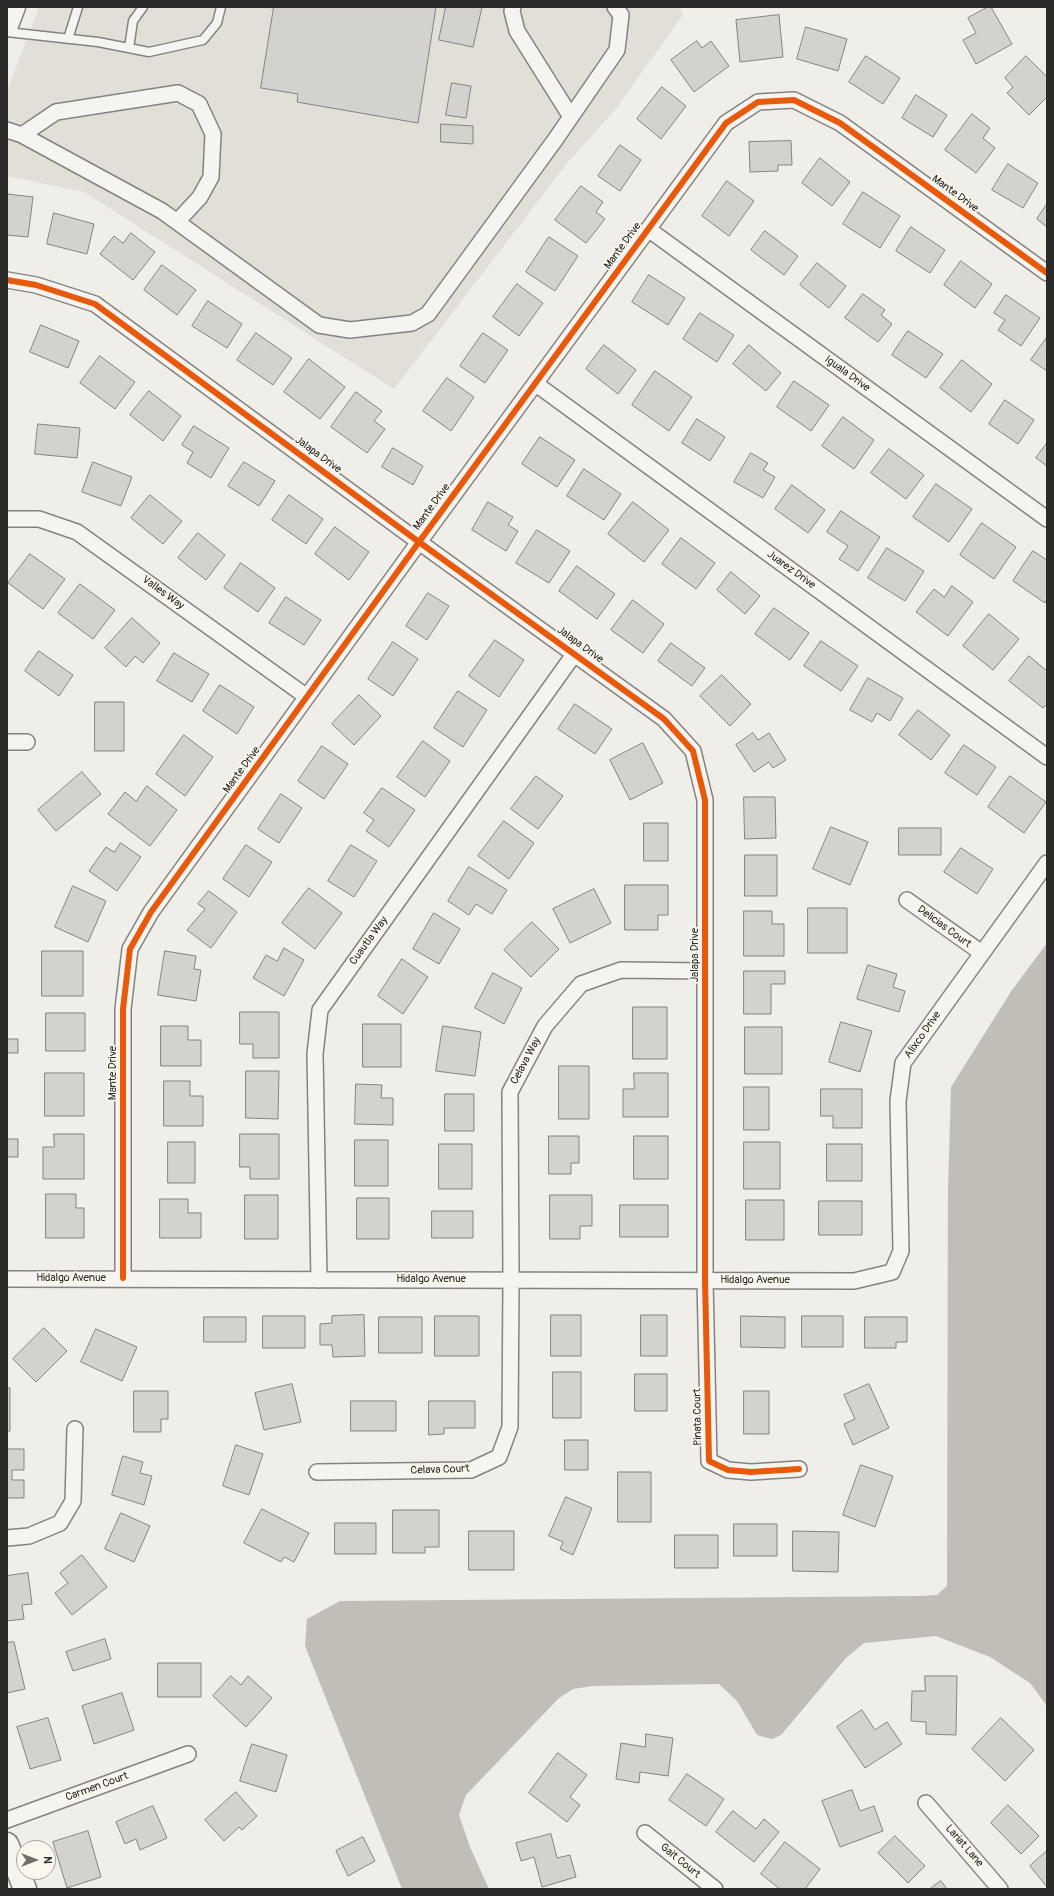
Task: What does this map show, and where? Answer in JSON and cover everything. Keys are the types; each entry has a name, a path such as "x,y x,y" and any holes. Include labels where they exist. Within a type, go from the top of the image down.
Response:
{"street":[{"path":"7,25 14,7"},
{"path":"513,7 512,11 517,31 572,117"},
{"path":"7,130 22,135 162,211 319,325 350,330 412,323 428,314 572,117 617,50 621,15 615,7"},
{"path":"22,135 56,112 178,93 199,104 213,134 211,177 200,197 178,222"},
{"name":"Mante Drive","path":"123,1278 123,1009 130,949 151,912 419,542 726,123 758,102 794,100 840,123 1047,273"},
{"name":"Iguala Drive","path":"648,229 1047,519"},
{"name":"Jalapa Drive","path":"7,280 36,285 95,304 419,542 575,653 664,719 693,751 706,800 706,1280"},
{"name":"Juarez Drive","path":"536,384 1047,757"},
{"name":"Valles Way","path":"7,519 39,519 77,532 307,697"},
{"name":"Cuautla Way","path":"319,1280 315,1054 320,1010 575,653"},
{"path":"7,742 27,742"},
{"name":"Alixco Drive","path":"854,1281 892,1272 901,1251 898,1100 903,1063 1047,864"},
{"name":"Delicias Court","path":"907,900 982,954"},
{"name":"Celava Way","path":"511,1279 510,1092 545,1026 581,984 621,970 705,972"},
{"name":"Hidalgo Avenue","path":"7,1278 854,1281"},
{"name":"Celava Court","path":"317,1472 471,1470 499,1457 510,1427 511,1279"},
{"name":"Pinata Court","path":"706,1280 709,1461 728,1470 751,1472 799,1469"},
{"path":"7,1538 28,1536 60,1523 73,1501 75,1429"},
{"name":"Carmen Court","path":"7,1820 188,1754"},
{"name":"Lariat Lane","path":"926,1803 1000,1889"},
{"name":"Gait Court","path":"645,1833 715,1889"},
{"path":"7,1844 25,1889"}],"lane":[{"path":"68,39 78,7"},
{"path":"129,48 133,21 143,7"},
{"path":"7,32 98,42 150,52 204,40 217,23 221,7"}],"shaded area":[{"path":"39,7 680,7 683,15 615,110 568,162 394,389 84,192 7,176 7,91"},
{"path":"1047,943 1047,1706 1030,1683 990,1657 936,1636 864,1643 846,1658 781,1735 772,1739 757,1735 737,1701 719,1684 593,1686 573,1689 559,1698 466,1795 459,1815 470,1847 489,1889 402,1889 305,1646 307,1619 340,1601 919,1596 937,1595 947,1586 948,1188 951,1087 1012,990"}],"building":[{"path":"274,7 436,7 418,123 297,102 298,94 261,88"},
{"path":"446,7 482,7 473,47 439,40"},
{"path":"988,7 991,7 1012,44 976,64 963,40 976,33 968,18"},
{"path":"779,15 783,57 740,62 736,20"},
{"path":"806,27 847,39 838,71 797,59"},
{"path":"697,41 702,48 711,41 729,66 694,92 671,60"},
{"path":"866,56 900,78 883,104 849,82"},
{"path":"1026,56 1047,77 1047,97 1029,115 1007,93 1013,87 1005,78"},
{"path":"452,83 471,86 466,118 446,115"},
{"path":"662,87 686,106 661,139 637,119"},
{"path":"916,95 947,115 933,137 902,118"},
{"path":"972,114 990,128 983,138 995,148 976,173 945,150"},
{"path":"441,124 473,126 473,144 441,142"},
{"path":"791,141 792,165 778,165 778,171 750,172 749,142"},
{"path":"620,145 641,160 620,191 598,176"},
{"path":"820,158 850,182 832,206 802,183"},
{"path":"1008,164 1038,183 1023,208 992,190"},
{"path":"727,181 754,201 729,236 702,216"},
{"path":"581,186 603,202 596,212 605,219 586,243 555,220"},
{"path":"863,192 900,216 880,248 843,224"},
{"path":"7,194 33,197 28,237 7,235"},
{"path":"1047,204 1047,227 1037,219"},
{"path":"54,213 94,224 87,254 47,244"},
{"path":"911,227 945,250 930,273 896,251"},
{"path":"765,231 798,256 784,275 751,250"},
{"path":"131,233 155,252 133,280 100,254 114,236 123,243"},
{"path":"549,237 578,256 555,291 526,272"},
{"path":"961,261 992,284 975,308 944,285"},
{"path":"817,263 846,286 829,308 800,285"},
{"path":"162,265 196,290 177,315 144,290"},
{"path":"649,275 685,298 668,325 632,302"},
{"path":"517,284 543,303 519,336 493,317"},
{"path":"863,294 885,310 881,315 892,324 878,342 845,318"},
{"path":"1006,295 1040,318 1021,346 998,330 1005,320 994,313"},
{"path":"208,301 242,324 227,348 192,326"},
{"path":"700,313 734,335 717,362 683,339"},
{"path":"41,325 79,341 68,368 30,352"},
{"path":"908,331 943,354 926,378 892,355"},
{"path":"256,333 292,358 273,385 237,360"},
{"path":"483,333 508,350 485,383 460,366"},
{"path":"1047,337 1047,371 1031,360"},
{"path":"604,345 636,370 618,394 586,369"},
{"path":"749,345 781,373 766,391 733,364"},
{"path":"100,356 135,382 115,409 80,383"},
{"path":"309,359 345,387 320,419 284,392"},
{"path":"962,360 992,384 971,412 940,388"},
{"path":"655,371 692,397 669,431 632,405"},
{"path":"447,378 474,397 451,431 423,411"},
{"path":"794,381 829,405 811,431 777,407"},
{"path":"149,391 181,416 163,441 130,415"},
{"path":"356,392 382,411 374,421 385,429 367,453 331,427"},
{"path":"1005,400 1034,420 1018,444 989,424"},
{"path":"843,417 874,440 854,469 822,446"},
{"path":"697,419 725,437 710,461 682,443"},
{"path":"38,424 80,428 77,458 35,454"},
{"path":"194,426 229,448 211,478 187,463 193,452 182,445"},
{"path":"540,437 575,460 557,487 522,464"},
{"path":"1047,443 1047,466 1036,458"},
{"path":"393,448 423,466 413,485 382,467"},
{"path":"889,449 924,475 906,499 871,473"},
{"path":"751,453 768,463 763,470 775,477 763,498 734,482"},
{"path":"93,462 132,477 121,506 82,492"},
{"path":"244,462 275,481 259,506 228,486"},
{"path":"584,469 621,494 604,520 567,496"},
{"path":"936,484 972,509 949,542 913,517"},
{"path":"792,485 825,510 808,533 775,509"},
{"path":"150,495 182,521 163,544 131,518"},
{"path":"289,495 323,519 306,544 272,520"},
{"path":"488,502 513,517 508,525 518,531 506,551 472,530"},
{"path":"633,502 669,530 644,562 608,534"},
{"path":"841,511 880,537 858,571 839,559 848,546 827,532"},
{"path":"982,523 1016,547 994,579 960,555"},
{"path":"335,527 369,552 349,580 315,554"},
{"path":"537,530 570,551 549,583 516,563"},
{"path":"198,533 225,555 206,580 178,558"},
{"path":"681,538 715,563 696,589 662,564"},
{"path":"887,548 924,571 905,601 868,578"},
{"path":"1033,551 1047,560 1047,599 1045,603 1013,581"},
{"path":"30,554 65,579 43,609 8,583"},
{"path":"241,563 275,588 258,612 224,588"},
{"path":"577,566 615,594 597,619 559,591"},
{"path":"731,572 760,596 745,614 717,590"},
{"path":"80,584 115,610 93,639 58,613"},
{"path":"952,586 973,602 948,636 916,612 934,589 944,597"},
{"path":"428,593 449,606 427,640 406,626"},
{"path":"286,597 321,620 304,645 269,623"},
{"path":"633,600 664,624 643,653 611,630"},
{"path":"774,608 809,633 790,660 755,634"},
{"path":"989,614 1019,639 993,670 963,646"},
{"path":"132,618 160,643 143,663 135,656 126,667 105,648"},
{"path":"495,640 524,660 499,697 469,676"},
{"path":"821,641 858,666 841,691 804,666"},
{"path":"393,642 418,659 393,696 368,679"},
{"path":"671,643 705,668 692,686 658,661"},
{"path":"39,651 73,675 59,696 25,671"},
{"path":"174,653 209,674 192,702 157,681"},
{"path":"1029,656 1047,671 1047,704 1043,708 1009,681"},
{"path":"722,675 751,704 730,726 700,696"},
{"path":"868,678 903,698 890,721 877,713 872,722 850,710"},
{"path":"220,685 254,707 237,734 203,711"},
{"path":"458,691 487,710 463,747 434,728"},
{"path":"359,695 381,716 354,745 332,724"},
{"path":"95,702 124,702 124,751 95,751"},
{"path":"575,704 612,729 595,754 558,729"},
{"path":"918,710 950,735 931,760 899,735"},
{"path":"753,733 758,740 769,733 786,760 773,768 769,762 754,772 736,745"},
{"path":"184,735 213,757 185,796 156,774"},
{"path":"423,741 450,761 425,797 397,777"},
{"path":"643,743 663,783 630,800 610,760"},
{"path":"964,745 996,767 977,795 945,773"},
{"path":"322,746 348,764 324,799 298,781"},
{"path":"82,772 101,794 56,831 38,810"},
{"path":"536,776 563,796 538,829 511,809"},
{"path":"1010,776 1046,802 1024,833 988,807"},
{"path":"147,786 177,810 150,846 108,814 125,792 136,801"},
{"path":"382,788 415,810 389,847 366,831 374,820 364,813"},
{"path":"281,794 302,808 279,843 258,829"},
{"path":"744,797 775,797 776,838 745,839"},
{"path":"504,821 534,843 509,879 478,856"},
{"path":"644,823 668,823 668,861 644,861"},
{"path":"831,827 868,842 850,885 813,869"},
{"path":"899,828 941,828 941,855 899,855"},
{"path":"121,843 141,857 117,891 89,871 106,847 114,852"},
{"path":"246,845 272,862 249,897 223,879"},
{"path":"351,845 377,861 354,897 328,881"},
{"path":"961,848 993,869 977,894 944,872"},
{"path":"745,855 777,855 777,896 745,896"},
{"path":"469,867 507,890 492,914 476,904 469,915 448,901"},
{"path":"625,885 668,885 668,915 658,915 658,930 625,930"},
{"path":"73,886 106,901 88,942 55,927"},
{"path":"309,888 342,913 315,949 282,923"},
{"path":"594,889 611,923 570,943 553,909"},
{"path":"209,891 237,912 211,948 187,930 205,909 198,904"},
{"path":"808,908 847,908 847,953 808,953"},
{"path":"744,911 772,911 772,924 784,924 784,956 744,956"},
{"path":"434,913 460,929 439,964 413,949"},
{"path":"532,922 559,949 531,977 504,950"},
{"path":"284,948 304,960 284,996 253,978 266,955 277,961"},
{"path":"42,951 83,951 83,996 42,996"},
{"path":"165,951 196,956 194,969 201,970 196,1001 158,995"},
{"path":"402,959 428,977 403,1014 378,996"},
{"path":"868,965 897,974 893,987 905,991 899,1012 857,999"},
{"path":"744,971 785,971 785,984 771,984 771,1014 744,1014"},
{"path":"493,973 522,988 504,1024 475,1008"},
{"path":"633,1007 667,1007 667,1059 633,1059"},
{"path":"240,1012 279,1012 279,1058 253,1058 253,1044 240,1044"},
{"path":"46,1013 85,1013 85,1051 46,1051"},
{"path":"841,1022 872,1031 860,1072 829,1062"},
{"path":"363,1024 401,1024 401,1067 363,1067"},
{"path":"161,1026 188,1026 188,1040 201,1040 201,1066 161,1066"},
{"path":"443,1026 481,1032 475,1076 436,1071"},
{"path":"745,1027 782,1027 782,1074 745,1074"},
{"path":"7,1039 18,1039 18,1053 7,1053"},
{"path":"559,1066 589,1066 589,1119 559,1119"},
{"path":"246,1071 279,1071 278,1119 246,1118"},
{"path":"45,1073 84,1073 84,1116 45,1116"},
{"path":"634,1073 668,1073 668,1117 623,1117 623,1089 634,1089"},
{"path":"164,1081 190,1081 190,1096 203,1096 203,1126 164,1126"},
{"path":"356,1084 382,1085 381,1098 393,1098 393,1125 355,1124"},
{"path":"744,1087 769,1087 769,1130 744,1130"},
{"path":"821,1089 862,1089 862,1128 833,1128 833,1116 821,1116"},
{"path":"445,1094 474,1094 474,1131 445,1131"},
{"path":"54,1134 84,1134 84,1179 43,1179 43,1147 54,1147"},
{"path":"240,1134 279,1134 279,1179 250,1179 250,1167 240,1167"},
{"path":"549,1136 579,1136 579,1163 571,1163 571,1174 549,1174"},
{"path":"634,1136 668,1136 668,1179 634,1179"},
{"path":"7,1139 18,1139 18,1157 7,1157"},
{"path":"355,1140 388,1140 388,1186 355,1186"},
{"path":"168,1142 195,1142 195,1183 168,1183"},
{"path":"744,1142 780,1142 780,1189 744,1189"},
{"path":"439,1144 472,1144 472,1189 439,1189"},
{"path":"827,1144 862,1144 862,1181 827,1181"},
{"path":"46,1194 76,1194 76,1208 84,1208 84,1238 46,1238"},
{"path":"245,1195 278,1195 278,1239 245,1239"},
{"path":"550,1195 592,1195 592,1226 580,1226 580,1239 550,1239"},
{"path":"357,1198 389,1198 389,1239 357,1239"},
{"path":"160,1199 188,1199 188,1213 201,1213 201,1238 160,1238"},
{"path":"746,1200 784,1200 784,1240 746,1240"},
{"path":"819,1201 862,1201 862,1235 819,1235"},
{"path":"620,1205 668,1205 668,1237 620,1237"},
{"path":"432,1211 473,1211 473,1238 432,1238"},
{"path":"364,1315 365,1356 333,1357 332,1345 320,1345 320,1324 332,1323 332,1316"},
{"path":"551,1315 581,1315 581,1356 551,1356"},
{"path":"641,1315 667,1315 667,1356 641,1356"},
{"path":"263,1316 305,1316 305,1348 263,1348"},
{"path":"435,1316 479,1316 479,1356 435,1356"},
{"path":"741,1316 785,1317 785,1348 741,1347"},
{"path":"802,1316 843,1316 843,1347 802,1347"},
{"path":"204,1317 246,1317 246,1342 204,1342"},
{"path":"379,1317 422,1317 422,1353 379,1353"},
{"path":"865,1317 907,1317 907,1342 896,1342 896,1348 865,1348"},
{"path":"44,1328 67,1351 36,1382 13,1359"},
{"path":"96,1329 137,1347 122,1381 81,1362"},
{"path":"553,1372 581,1372 581,1418 553,1418"},
{"path":"635,1374 667,1374 667,1411 635,1411"},
{"path":"292,1384 301,1422 264,1430 255,1393"},
{"path":"869,1384 889,1428 853,1445 844,1424 855,1419 844,1395"},
{"path":"7,1388 10,1388 10,1431 7,1431"},
{"path":"134,1391 168,1391 168,1419 161,1419 161,1432 134,1432"},
{"path":"744,1391 769,1391 769,1434 744,1434"},
{"path":"351,1401 396,1401 396,1431 351,1431"},
{"path":"429,1401 475,1401 475,1428 444,1428 444,1434 429,1435"},
{"path":"565,1440 588,1440 588,1470 565,1470"},
{"path":"236,1445 263,1454 249,1495 223,1486"},
{"path":"7,1449 24,1449 24,1470 12,1470 12,1480 24,1480 24,1498 7,1498"},
{"path":"123,1456 143,1462 140,1473 152,1476 144,1505 112,1495"},
{"path":"861,1465 893,1476 875,1527 843,1515"},
{"path":"618,1472 651,1472 651,1522 618,1522"},
{"path":"566,1497 592,1508 573,1555 560,1549 563,1542 549,1536"},
{"path":"262,1509 309,1533 294,1562 284,1557 281,1562 244,1543"},
{"path":"393,1510 439,1510 439,1547 425,1547 425,1553 393,1553"},
{"path":"121,1513 150,1526 134,1562 105,1549"},
{"path":"335,1523 376,1523 376,1554 335,1554"},
{"path":"734,1524 777,1524 777,1556 734,1556"},
{"path":"469,1531 514,1531 514,1570 469,1570"},
{"path":"793,1531 839,1532 838,1572 793,1571"},
{"path":"675,1535 718,1535 718,1568 675,1568"},
{"path":"82,1555 107,1587 72,1615 55,1593 68,1583 60,1573"},
{"path":"28,1573 32,1604 22,1605 24,1619 7,1621 7,1576"},
{"path":"105,1639 111,1659 73,1671 66,1652"},
{"path":"14,1642 25,1689 7,1693 7,1643"},
{"path":"158,1663 201,1663 201,1697 158,1697"},
{"path":"231,1676 241,1685 248,1676 272,1698 246,1727 213,1696"},
{"path":"925,1676 957,1676 956,1735 926,1734 926,1722 911,1721 912,1691 925,1691"},
{"path":"122,1693 134,1730 94,1744 82,1706"},
{"path":"862,1710 875,1730 887,1722 902,1744 865,1768 837,1727"},
{"path":"48,1718 61,1760 30,1769 17,1727"},
{"path":"1001,1718 1034,1750 1005,1781 972,1749"},
{"path":"646,1734 673,1738 668,1776 640,1772 639,1783 616,1779 621,1743 645,1747"},
{"path":"252,1744 287,1755 276,1792 240,1781"},
{"path":"558,1753 587,1775 570,1797 580,1805 567,1822 529,1793"},
{"path":"687,1774 724,1799 706,1826 669,1800"},
{"path":"852,1790 860,1811 874,1806 883,1831 840,1847 822,1801"},
{"path":"236,1792 257,1816 242,1830 239,1827 224,1841 205,1820"},
{"path":"1008,1805 1039,1836 1021,1854 991,1823"},
{"path":"153,1806 167,1838 140,1850 136,1839 125,1844 116,1822"},
{"path":"733,1811 756,1829 764,1819 779,1832 754,1862 716,1832"},
{"path":"88,1831 101,1877 67,1888 56,1852 56,1841"},
{"path":"551,1834 557,1858 570,1855 576,1877 542,1887 534,1857 521,1861 516,1843"},
{"path":"895,1836 925,1866 908,1883 878,1853"},
{"path":"363,1837 375,1861 348,1876 336,1851"},
{"path":"785,1842 820,1869 805,1889 780,1889 761,1874"},
{"path":"1047,1851 1047,1887 1030,1866"},
{"path":"941,1881 947,1889 930,1889"}],"cycle path":[{"path":"123,1278 123,1009 130,949 151,912 419,542 726,123 758,102 794,100 840,123 1047,273"},
{"path":"7,280 36,285 95,304 419,542 664,719 693,751 705,800 705,1280 709,1461 728,1470 751,1472 799,1469"}]}
